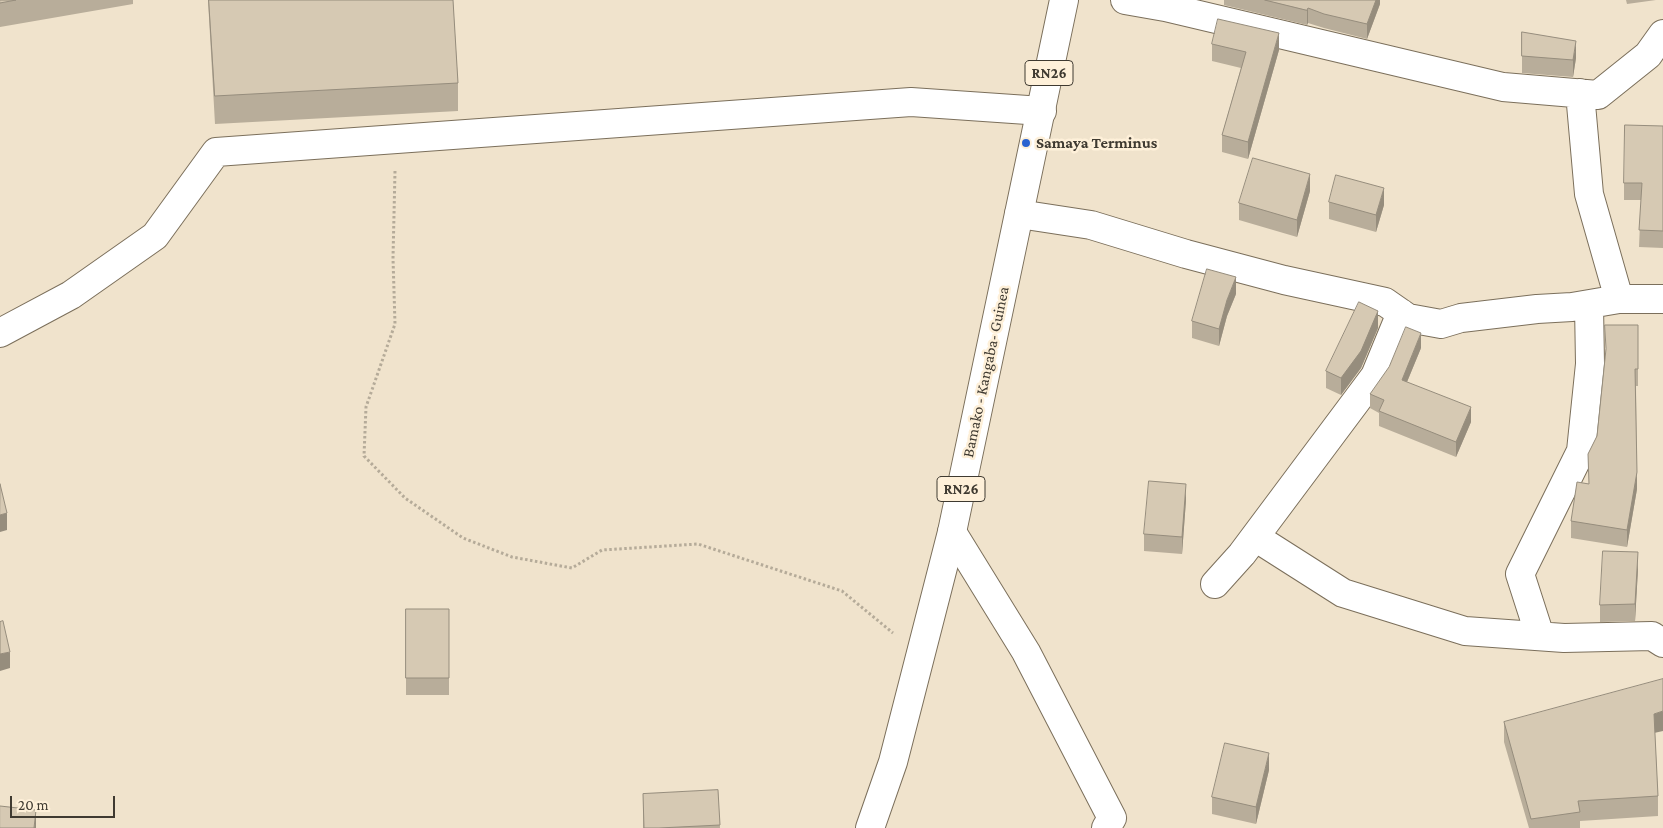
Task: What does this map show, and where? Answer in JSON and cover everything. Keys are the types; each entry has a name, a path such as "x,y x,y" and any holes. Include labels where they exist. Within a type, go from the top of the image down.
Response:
{"street":[{"name":"Bamako - Kangaba- Guinea","path":"870,828 893,762 952,532 1064,0"},
{"path":"1125,0 1174,9 1503,87 1598,95 1648,55 1663,34"},
{"path":"1580,93 1589,194 1619,299"},
{"path":"0,333 71,295 155,236 216,152 911,102 1042,111"},
{"path":"1020,214 1091,225 1186,254 1284,280 1385,302 1408,318 1441,324 1471,317 1589,305 1619,299 1663,299"},
{"path":"1540,636 1520,574 1581,451 1590,364 1589,305"},
{"path":"1215,584 1242,554 1375,376 1401,313"},
{"path":"952,532 1026,652 1112,818 1106,828"},
{"path":"1254,537 1343,593 1465,631 1564,638 1652,636 1663,643"}],"path":[{"path":"396,139 393,258 394,324 366,407 364,456 405,498 463,538 512,557 572,568 602,550 698,544 842,591 920,656"}],"building":[{"path":"0,0 16,0 0,3"},
{"path":"209,0 453,0 458,83 215,96"},
{"path":"1265,0 1376,0 1367,24 1324,14 1308,8 1307,10"},
{"path":"1218,19 1279,33 1248,142 1222,135 1246,52 1212,44"},
{"path":"1522,32 1576,41 1573,60 1522,56"},
{"path":"1625,125 1663,126 1663,231 1639,230 1642,183 1624,183"},
{"path":"1253,158 1310,174 1297,220 1239,203"},
{"path":"1336,175 1384,188 1376,215 1329,202"},
{"path":"1207,269 1236,277 1219,329 1192,321"},
{"path":"1359,302 1378,311 1361,351 1341,378 1326,371"},
{"path":"1605,325 1638,325 1638,369 1635,369 1637,472 1627,530 1571,521 1577,482 1589,484 1588,454 1597,436 1606,349"},
{"path":"1406,327 1421,333 1402,380 1471,407 1456,442 1379,411 1384,400 1370,394 1389,367"},
{"path":"1149,481 1186,484 1182,537 1144,534"},
{"path":"0,484 7,513 0,515"},
{"path":"1603,551 1638,552 1635,604 1600,605"},
{"path":"406,609 449,609 449,678 406,678"},
{"path":"3,621 10,652 0,654 0,622"},
{"path":"1663,679 1663,711 1654,714 1658,796 1578,801 1580,812 1531,819 1504,722"},
{"path":"1225,743 1269,753 1256,807 1212,797"},
{"path":"718,790 720,825 644,828 643,794"},
{"path":"0,806 36,810 34,828 0,828"}],"place":[{"name":"Samaya Terminus","path":"1026,143"}]}
